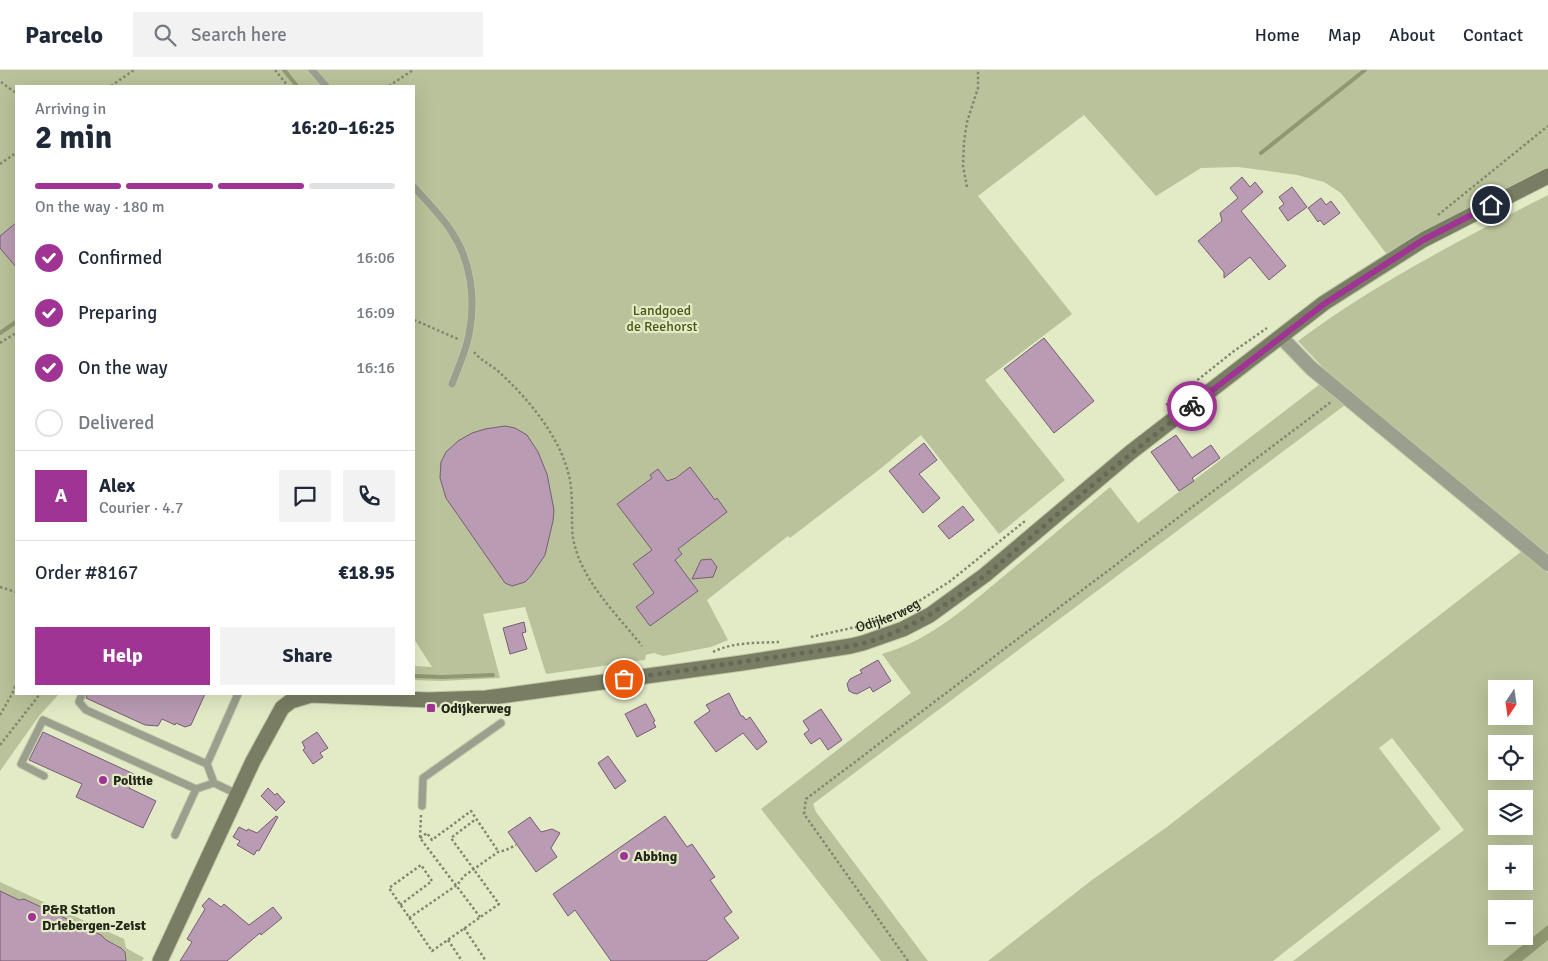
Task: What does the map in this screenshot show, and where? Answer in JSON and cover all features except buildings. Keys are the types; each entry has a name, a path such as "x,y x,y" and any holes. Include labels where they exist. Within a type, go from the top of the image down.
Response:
{"street":[{"name":"Odijkerweg","path":"160,961 253,761 282,708 291,700 311,695 428,700 486,698 851,646 903,630 930,615 986,575 1131,452 1324,304 1423,240 1548,176"},
{"path":"1281,337 1311,368 1548,564"}],"lane":[{"path":"312,70 325,85"},
{"path":"415,188 450,229 468,267 471,283 472,319 466,344 452,384"},
{"path":"82,695 79,702 86,710 207,764"},
{"path":"214,783 207,764 238,695"},
{"path":"44,776 21,764 43,720 196,789 214,783 237,794"},
{"path":"422,806 423,778 501,724"},
{"path":"175,835 196,789"}],"path":[{"path":"112,85 134,70"},
{"path":"275,70 287,85"},
{"path":"390,85 413,70"},
{"path":"967,187 963,166 964,142 967,122 978,88 978,70"},
{"path":"1,82 15,92"},
{"path":"0,164 15,154"},
{"path":"415,320 466,344 477,356 496,369 538,414 560,450 568,472 571,489 573,537 584,572 596,590 642,646"},
{"path":"1162,409 1234,351 1270,325"},
{"path":"0,343 15,334"},
{"path":"908,961 804,814 806,798 1342,394"},
{"name":"Odijkerweg","path":"803,638 866,625 905,610 949,582 1027,520"},
{"path":"0,587 15,592"},
{"path":"712,652 724,646 786,641"},
{"path":"0,715 15,686"},
{"path":"0,745 39,695"},
{"path":"422,806 420,838 480,917"},
{"path":"420,838 427,833 432,840 471,811 498,852"},
{"path":"400,904 432,881 421,865 388,888 432,951 500,904 451,838 476,819"},
{"path":"409,918 457,885 464,876 498,852 516,844"},
{"path":"464,928 486,961"},
{"path":"448,940 462,961"}],"green space":[{"name":"Landgoed de Reehorst","path":"0,70 1548,70 1548,169 1388,256 1341,193 1324,182 1297,175 1238,167 1201,168 1156,196 1084,115 978,196 1072,314 985,380 1065,480 999,534 921,435 880,469 790,538 788,536 707,600 728,640 711,647 663,656 654,653 646,655 645,660 546,674 525,607 483,614 500,678 441,681 415,680 415,666 432,667 415,641 415,85 15,85 15,695 58,695 39,716 0,771"},
{"path":"1548,195 1548,557 1329,374 1298,341 1389,281 1452,245"},
{"path":"1320,384 1345,405 813,804 816,812 928,961 881,961 761,809 911,693 882,654 918,640 950,619 981,596 1110,487 1138,523"},
{"path":"1522,551 1548,573 1548,961 1293,961 1464,830 1392,738 1379,748 1441,829 1273,961 988,961 1092,880 1167,827"},
{"path":"0,882 124,939 126,948 144,958 142,961 124,961 119,946 106,940 101,935 26,900 17,899 0,891"}],"shaded area":[{"path":"1548,925 1548,940 1522,961 1503,961 1523,945 1533,945 1533,937"}],"waterway":[{"path":"284,70 296,85"},
{"path":"1261,153 1365,70"},
{"path":"0,333 15,323"},
{"path":"415,676 493,675"}],"way so far":[{"path":"624,679 851,646 903,630 930,615 986,575 1131,452 1192,406"}],"place":[{"name":"Odijkerweg","path":"431,708"},
{"name":"Politie","path":"103,780"},
{"name":"Abbing","path":"624,856"},
{"name":"P&R Station Driebergen-Zeist","path":"32,917"}],"route":[{"path":"1192,406 1324,304 1423,240 1491,205"}]}
